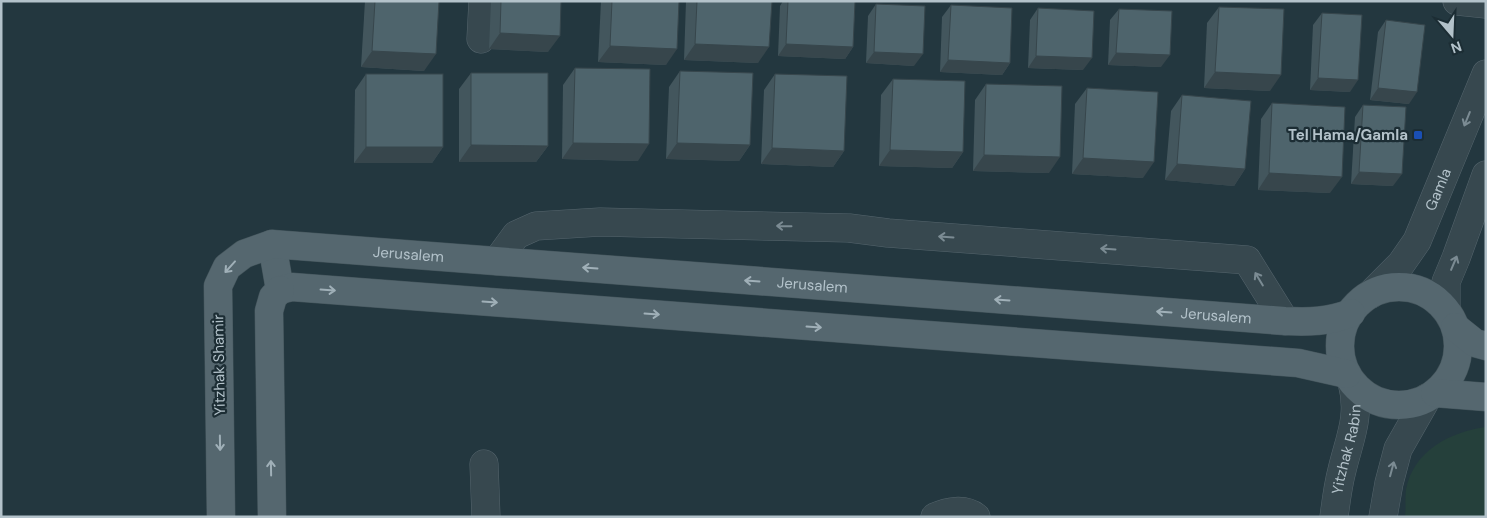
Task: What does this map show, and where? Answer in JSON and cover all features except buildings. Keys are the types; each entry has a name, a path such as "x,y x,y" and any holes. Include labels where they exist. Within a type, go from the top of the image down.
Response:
{"main road":[{"path":"272,244 280,290"},
{"name":"Jerusalem","path":"272,244 1285,321 1319,322 1350,313"},
{"name":"Yitzhak Shamir","path":"221,517 218,286 227,267 244,254 272,244"},
{"path":"272,517 269,311 273,297 280,290 292,287 1298,363 1350,378"},
{"path":"1451,319 1458,345 1456,364 1448,380 1431,395 1409,404 1382,402 1365,394 1350,378 1343,365 1340,347 1343,329 1350,313 1371,294 1389,288 1417,290 1433,298 1475,343 1486,346"},
{"path":"1431,395 1486,396"}],"street":[{"path":"481,39 483,1"},
{"path":"1457,1 1486,4"},
{"name":"Gamla","path":"1371,294 1401,264 1417,241 1486,74"},
{"path":"1451,319 1446,282 1486,175"},
{"path":"497,261 516,235 536,226 600,222 849,228 888,233 1247,260 1285,321"},
{"name":"Yitzhak Rabin","path":"1334,517 1341,473 1356,418 1357,398 1350,378"},
{"path":"1383,517 1389,482 1398,449 1431,395"},
{"path":"484,464 486,517"},
{"path":"935,517 945,512 958,511 972,514 976,517"}],"green space":[{"path":"1486,427 1486,517 1405,517 1406,490 1410,476 1416,464 1425,454 1435,446 1459,433"}],"place":[{"name":"Tel Hama/Gamla","path":"1418,135"}]}
